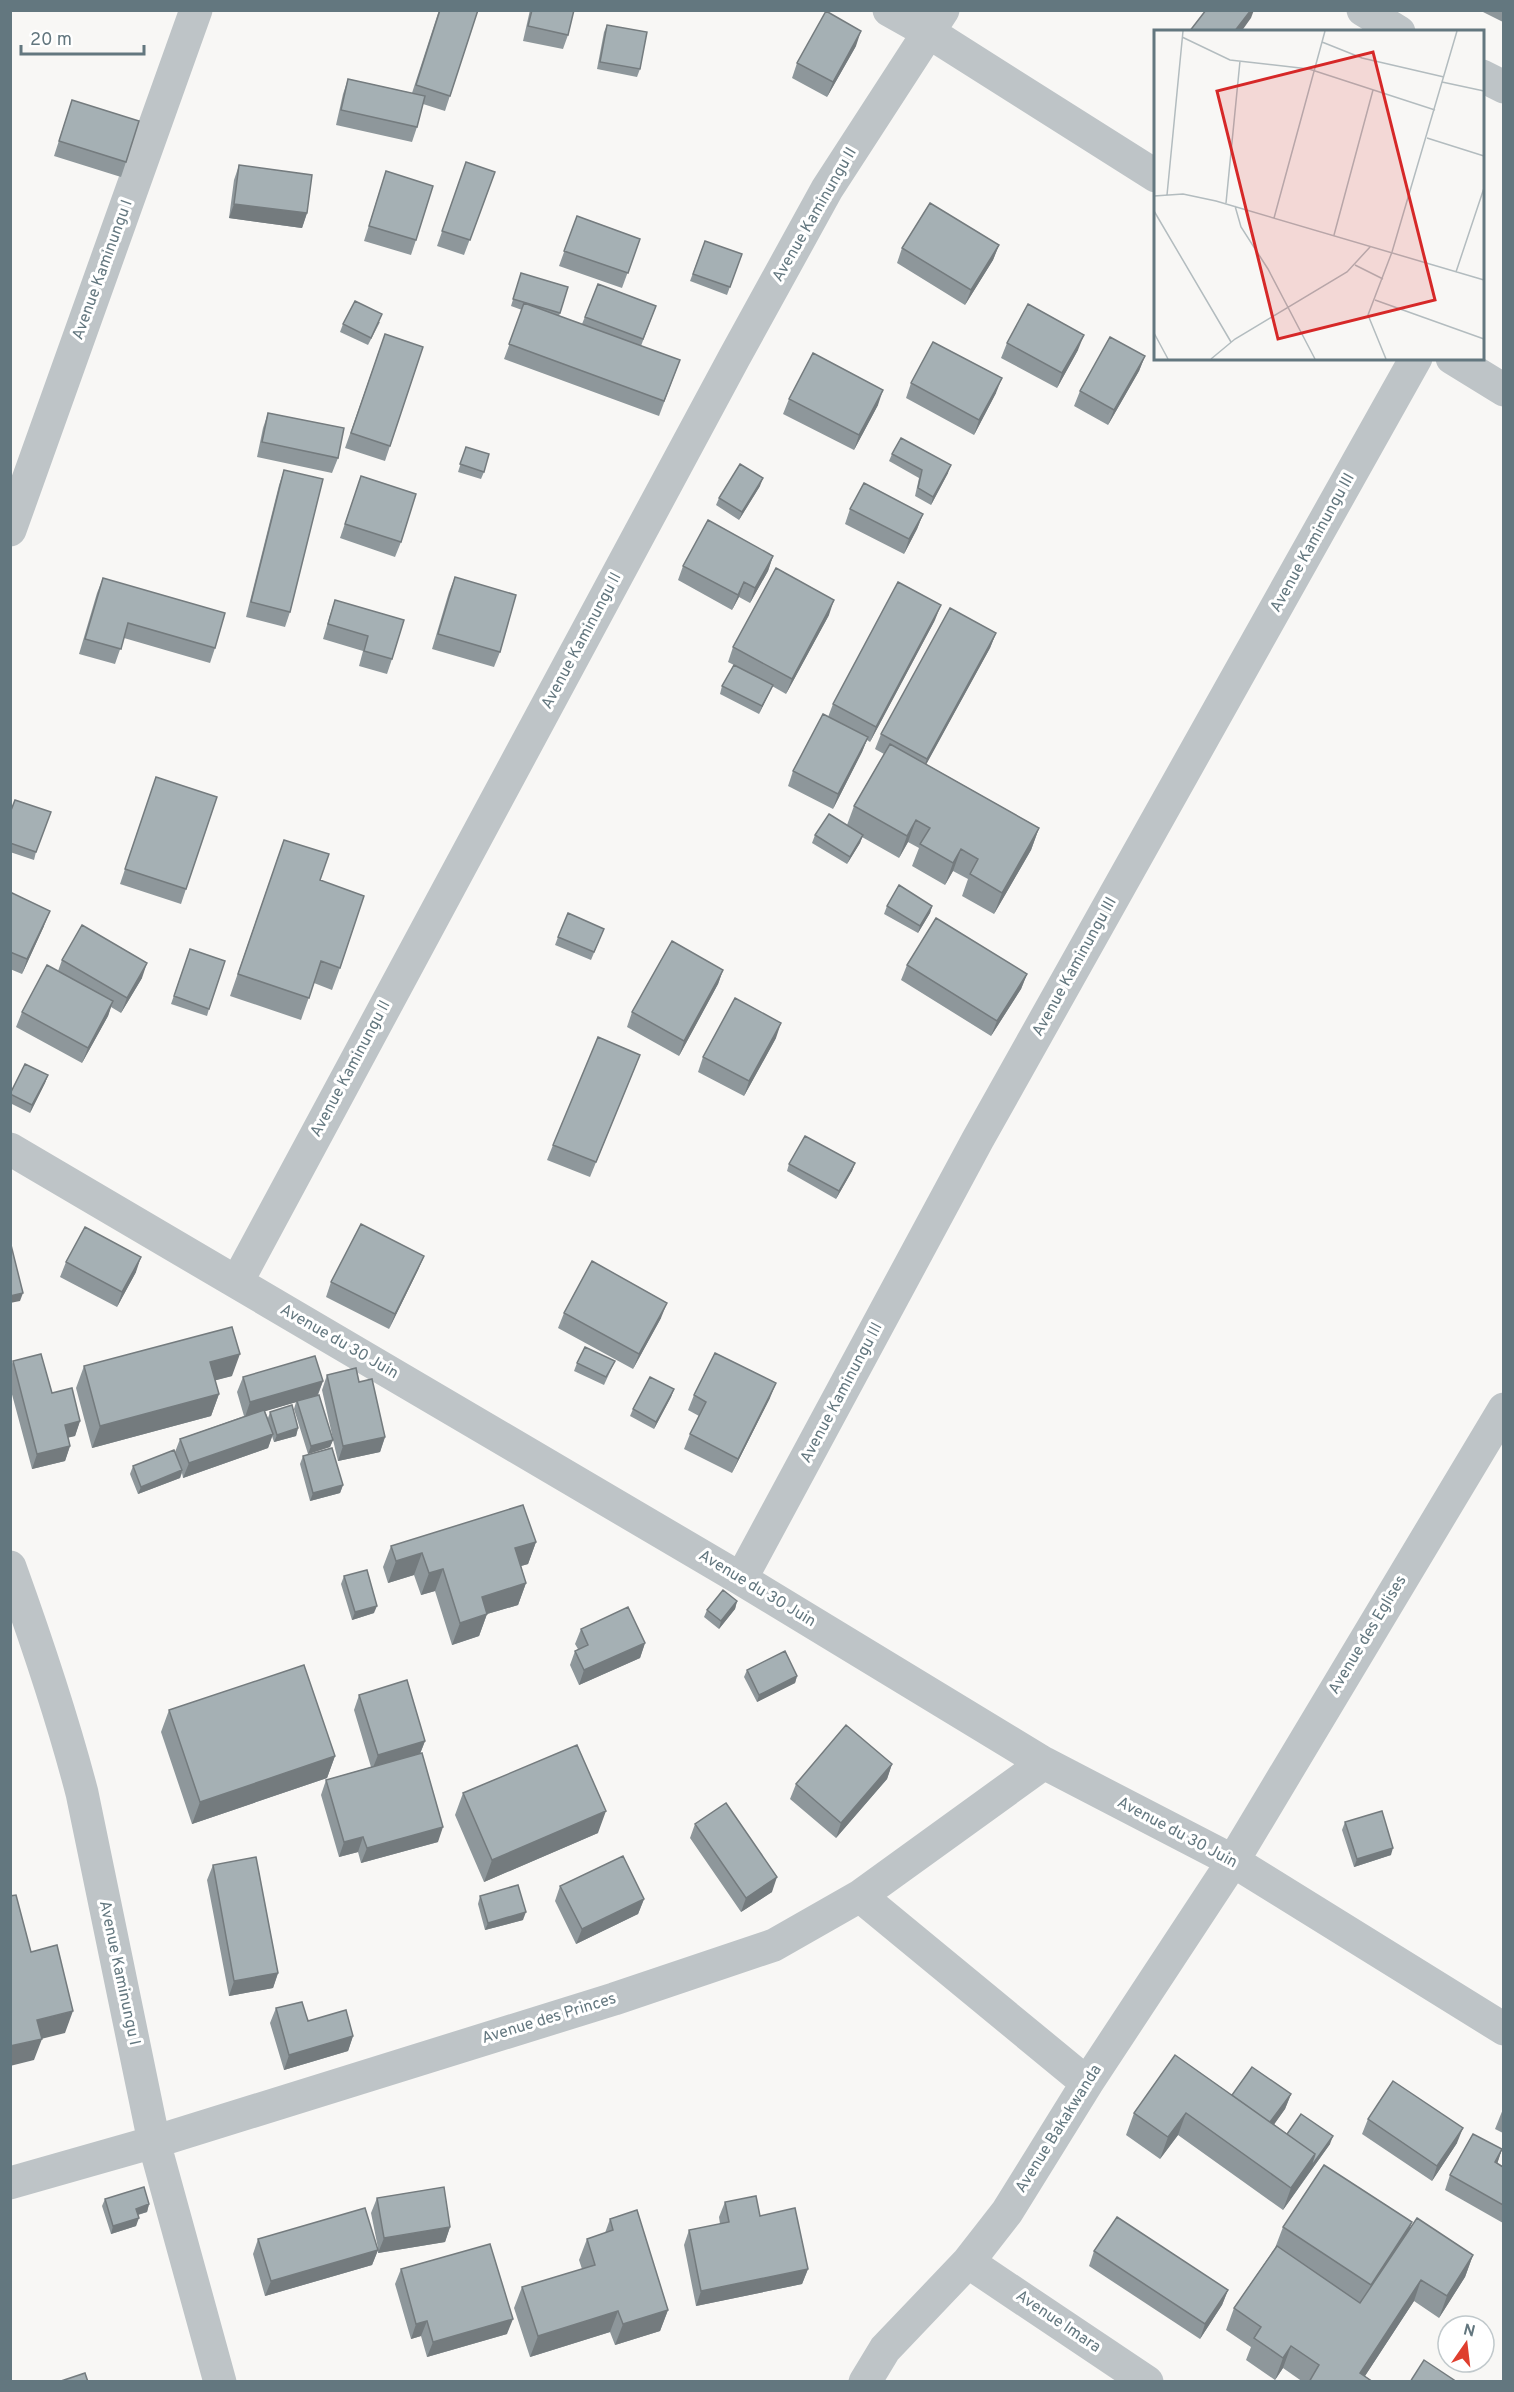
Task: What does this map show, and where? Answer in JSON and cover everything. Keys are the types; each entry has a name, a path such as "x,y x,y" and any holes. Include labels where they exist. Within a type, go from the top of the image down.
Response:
{"street":[{"name":"Avenue Kaminungu I","path":"10,530 196,10"},
{"path":"889,10 937,22 1154,175"},
{"path":"1363,10 1396,30"},
{"name":"Avenue Kaminungu II","path":"237,1282 816,209 892,88 937,22"},
{"path":"1484,77 1503,87"},
{"name":"Avenue Kaminungu III","path":"741,1579 978,1139 1415,360"},
{"path":"1455,360 1503,390"},
{"name":"Avenue du 30 Juin","path":"10,1149 741,1579 1044,1763 1233,1861 1503,2029"},
{"name":"Avenue des Eglises","path":"1233,1861 1503,1409"},
{"name":"Avenue Kaminungu I","path":"10,1568 48,1674 76,1770 154,2142 220,2382"},
{"name":"Avenue des Princes","path":"10,2183 154,2142 680,1978 774,1945 860,1896 1044,1763"},
{"name":"Avenue Bakakwanda","path":"865,2382 885,2349 968,2262 1007,2212 1087,2083 1233,1861"},
{"path":"860,1896 1087,2083"},
{"name":"Avenue Imara","path":"968,2262 1148,2382"}],"building":[{"path":"440,10 478,10 450,96 416,85"},
{"path":"532,10 574,10 568,35 528,26"},
{"path":"1206,10 1251,10 1236,30 1191,30"},
{"path":"826,11 861,31 833,82 797,63"},
{"path":"607,25 647,32 640,69 600,62"},
{"path":"348,79 425,96 417,127 341,110"},
{"path":"72,100 139,121 126,162 59,141"},
{"path":"466,162 495,172 470,240 442,231"},
{"path":"239,165 312,175 307,213 234,204"},
{"path":"386,171 433,186 416,240 369,226"},
{"path":"930,203 999,245 971,290 902,248"},
{"path":"577,216 640,239 628,273 564,251"},
{"path":"705,241 742,254 730,287 693,274"},
{"path":"521,273 568,287 560,313 513,299"},
{"path":"598,284 656,306 643,339 585,317"},
{"path":"355,301 382,314 371,338 343,324"},
{"path":"524,303 680,360 664,401 509,344"},
{"path":"1028,304 1084,335 1062,373 1007,343"},
{"path":"385,334 423,347 390,446 351,433"},
{"path":"1110,337 1145,356 1114,410 1080,391"},
{"path":"933,342 1002,378 979,420 911,383"},
{"path":"813,353 883,390 859,435 789,399"},
{"path":"268,413 344,428 338,458 262,442"},
{"path":"901,438 951,465 933,497 918,488 922,470 892,454"},
{"path":"466,447 489,454 484,472 460,464"},
{"path":"740,464 763,478 742,512 719,498"},
{"path":"284,470 323,479 290,612 251,602"},
{"path":"361,476 416,494 401,542 345,524"},
{"path":"864,483 923,514 909,539 850,509"},
{"path":"708,520 773,556 755,588 744,582 738,595 683,566"},
{"path":"776,568 834,600 792,679 733,647"},
{"path":"455,577 516,595 500,652 438,634"},
{"path":"103,578 225,613 215,648 128,623 121,649 85,639"},
{"path":"898,582 941,605 876,727 833,704"},
{"path":"335,600 404,620 392,659 364,651 368,636 328,624"},
{"path":"950,608 996,633 927,759 881,734"},
{"path":"734,665 773,685 762,706 722,686"},
{"path":"823,714 868,737 838,794 793,771"},
{"path":"890,744 1039,828 1002,893 970,874 978,859 961,849 953,863 920,844 930,828 916,820 907,836 854,806"},
{"path":"156,777 217,797 186,889 125,869"},
{"path":"15,800 51,812 36,852 10,843 10,813"},
{"path":"829,814 863,835 850,857 815,835"},
{"path":"284,840 329,854 320,880 364,896 340,968 321,961 309,998 238,974"},
{"path":"899,885 932,906 920,926 887,906"},
{"path":"10,892 50,911 27,959 10,952"},
{"path":"568,913 604,929 594,952 558,937"},
{"path":"936,918 1027,974 997,1021 907,965"},
{"path":"82,925 147,963 127,998 62,960"},
{"path":"672,941 723,970 684,1041 632,1012"},
{"path":"190,949 225,961 209,1009 174,996"},
{"path":"47,965 113,1001 88,1048 22,1012"},
{"path":"735,998 781,1023 749,1081 703,1057"},
{"path":"598,1037 640,1055 596,1162 553,1145"},
{"path":"25,1064 48,1075 32,1105 10,1094"},
{"path":"805,1136 855,1163 839,1191 789,1164"},
{"path":"361,1224 424,1256 395,1314 331,1282"},
{"path":"85,1227 141,1257 122,1292 66,1262"},
{"path":"10,1241 23,1293 10,1296"},
{"path":"592,1261 667,1303 639,1354 564,1313"},
{"path":"232,1327 240,1354 210,1362 219,1394 100,1426 84,1366"},
{"path":"585,1347 615,1361 606,1377 577,1363"},
{"path":"715,1353 776,1383 738,1459 690,1434 706,1402 694,1395"},
{"path":"41,1354 52,1393 72,1388 80,1421 65,1425 70,1446 37,1454 13,1361"},
{"path":"315,1356 323,1381 250,1402 243,1377"},
{"path":"356,1368 359,1382 372,1379 385,1437 343,1446 327,1375"},
{"path":"650,1377 674,1389 656,1422 633,1409"},
{"path":"319,1395 333,1440 311,1446 297,1401"},
{"path":"292,1405 298,1428 277,1435 270,1412"},
{"path":"264,1410 273,1434 189,1463 180,1439"},
{"path":"332,1448 343,1485 313,1493 303,1456"},
{"path":"174,1450 182,1470 141,1487 133,1466"},
{"path":"523,1505 536,1542 515,1548 526,1583 482,1597 487,1614 460,1623 443,1569 429,1573 422,1553 396,1561 391,1546"},
{"path":"367,1570 377,1606 355,1612 344,1576"},
{"path":"723,1590 737,1601 721,1621 707,1610"},
{"path":"628,1607 645,1643 584,1670 575,1651 588,1645 581,1629"},
{"path":"785,1651 797,1676 759,1695 747,1670"},
{"path":"304,1665 335,1756 200,1802 169,1710"},
{"path":"407,1680 425,1741 378,1755 359,1695"},
{"path":"846,1725 892,1764 841,1823 796,1784"},
{"path":"577,1745 606,1811 492,1860 463,1793"},
{"path":"422,1753 443,1827 367,1848 363,1837 344,1842 326,1780"},
{"path":"726,1803 777,1877 746,1898 695,1824"},
{"path":"1382,1811 1393,1848 1357,1859 1345,1822"},
{"path":"623,1856 644,1899 582,1929 560,1886"},
{"path":"256,1857 278,1973 234,1981 213,1865"},
{"path":"518,1885 526,1912 488,1923 480,1896"},
{"path":"16,1895 31,1952 57,1945 73,2011 37,2020 42,2039 10,2046 10,1896"},
{"path":"302,2002 308,2021 346,2010 353,2036 289,2055 276,2008"},
{"path":"1175,2055 1315,2154 1291,2188 1186,2113 1168,2137 1134,2113"},
{"path":"1252,2067 1291,2094 1270,2122 1232,2095"},
{"path":"1393,2081 1463,2128 1437,2166 1368,2119"},
{"path":"1301,2114 1333,2136 1310,2168 1315,2154 1287,2134"},
{"path":"1473,2134 1502,2149 1495,2162 1503,2167 1503,2205 1450,2175"},
{"path":"1324,2165 1412,2222 1371,2285 1283,2227"},
{"path":"144,2187 149,2204 136,2209 139,2218 113,2226 105,2199"},
{"path":"444,2187 450,2227 384,2238 377,2198"},
{"path":"756,2196 760,2216 795,2208 808,2269 701,2291 689,2230 729,2222 725,2202"},
{"path":"365,2208 378,2250 271,2281 258,2239"},
{"path":"637,2210 668,2310 623,2324 618,2311 538,2336 522,2287 595,2265 587,2239 613,2230 610,2219"},
{"path":"1117,2217 1228,2290 1205,2324 1094,2251"},
{"path":"1417,2218 1473,2255 1447,2296 1421,2280 1360,2373 1373,2382 1309,2382 1319,2365 1291,2346 1283,2358 1254,2338 1261,2327 1234,2308 1277,2246 1360,2303"},
{"path":"490,2244 513,2319 433,2342 427,2321 416,2324 401,2269"},
{"path":"1424,2360 1436,2368 1436,2374 1445,2374 1457,2382 1410,2382"},
{"path":"85,2373 88,2382 58,2382"}]}
